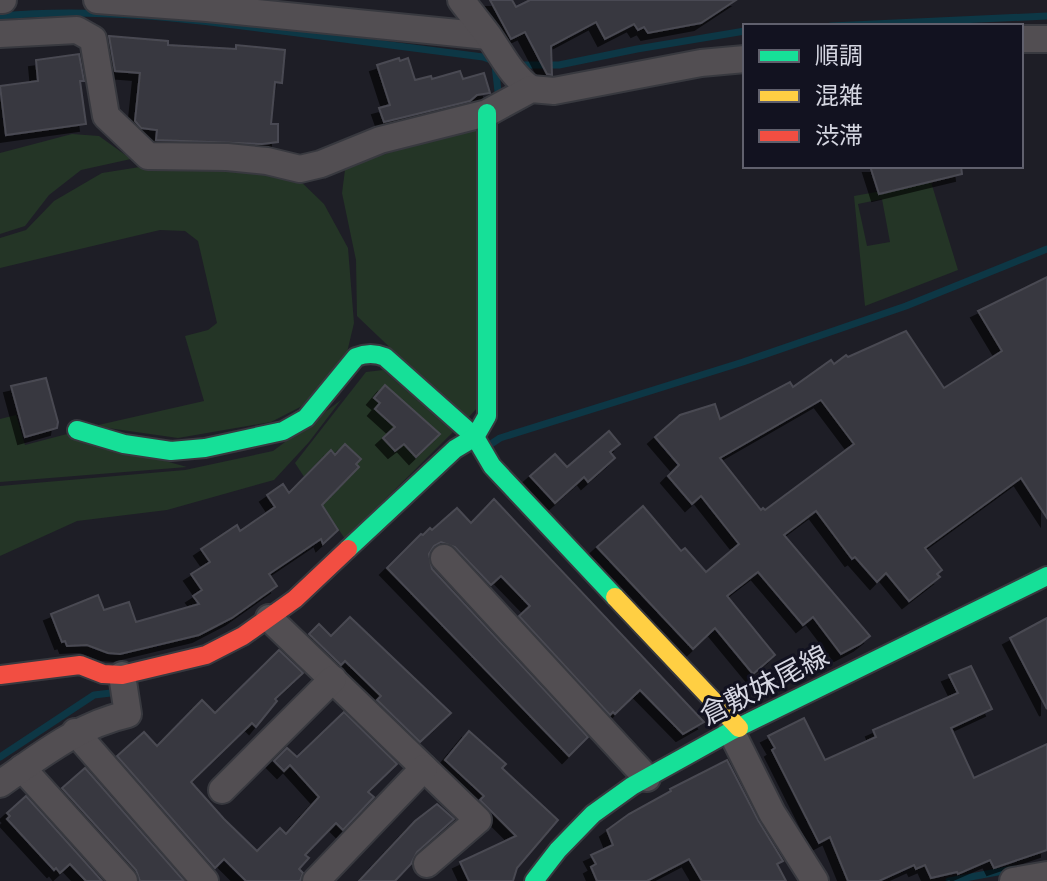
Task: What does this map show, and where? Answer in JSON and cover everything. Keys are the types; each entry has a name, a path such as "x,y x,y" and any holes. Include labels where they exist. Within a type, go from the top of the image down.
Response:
{"street":[{"path":"97,0 207,8 499,52"},
{"path":"461,0 518,80 505,104 487,416 479,445"},
{"path":"0,34 77,30 93,39 106,116 148,156 240,158 300,169 321,164 380,140 554,91 701,63 743,59"},
{"path":"1023,39 1047,39"},
{"path":"77,430 124,444 171,451 205,448 283,431 306,418 349,363 366,353 385,357 479,445 735,730 772,813 815,881"},
{"path":"124,686 277,625 295,599 455,449 479,445"},
{"path":"444,558 647,778"},
{"name":"倉敷妹尾線","path":"534,881 558,850 593,814 647,778 735,730 1047,576"},
{"path":"277,625 478,820 427,864"},
{"path":"0,675 80,665 124,686"},
{"path":"222,790 333,679"},
{"path":"0,784 75,732 128,714 124,686"},
{"path":"75,732 205,881"},
{"path":"22,768 124,881"},
{"path":"316,881 424,768"},
{"path":"1013,881 1047,875"}],"green space":[{"path":"477,124 478,407 466,420 357,316 356,260 342,193 345,170 358,163"},
{"path":"72,134 99,136 131,159 81,170 49,195 25,226 0,234 0,153"},
{"path":"165,163 294,175 324,204 348,248 354,323 345,361 310,402 271,422 178,438 94,426 204,401 185,336 208,330 217,323 198,241 185,231 160,230 0,268 0,238 26,230 54,201 102,173"},
{"path":"931,182 958,270 865,306 854,196","holes":["882,199 890,242 867,246 858,204"]},
{"path":"383,370 453,432 345,539 295,463 366,372"},
{"path":"341,400 309,442 274,480 167,510 77,521 0,556 0,486 185,470 273,451"},
{"path":"16,415 25,445 67,434 187,467 0,482 0,419"}],"building":[{"path":"490,0 512,0 516,7 530,0 736,0 701,23 648,33 644,27 638,30 634,24 605,39 596,22 551,46 552,75 547,74 525,32 511,39"},
{"path":"109,36 168,41 168,45 236,49 236,45 285,50 282,83 275,82 271,124 278,124 278,142 156,140 157,130 141,128 135,121 140,73 115,71"},
{"path":"79,54 86,124 6,135 0,86 38,81 36,60"},
{"path":"399,58 400,61 408,58 415,80 460,71 463,79 484,73 490,93 477,95 470,101 384,122 379,108 390,105 377,65"},
{"path":"871,168 961,168 962,174 879,194"},
{"path":"1047,277 1047,518 1021,478 925,548 942,570 937,574 940,577 909,601 886,573 877,582 855,557 852,559 816,511 784,535 870,636 860,644 841,654 813,617 803,625 758,572 727,596 775,655 753,674 715,628 693,649 597,547 643,506 681,551 685,548 706,572 739,544 701,496 692,504 668,476 679,465 655,437 680,415 715,404 720,419 790,382 793,387 831,360 834,364 846,355 848,357 906,331 944,388 1002,351 978,311","holes":["821,400 854,444 765,510 761,510 720,458"]},
{"path":"46,378 57,428 25,437 11,386"},
{"path":"385,385 440,434 416,457 404,444 395,451 383,438 395,427 375,409 380,403 374,398"},
{"path":"609,431 620,444 610,452 615,458 588,482 584,477 555,503 530,476 555,454 567,467"},
{"path":"345,444 361,459 356,464 359,467 322,505 338,530 323,544 321,539 269,574 277,586 232,618 199,635 120,654 87,645 67,646 65,641 62,642 51,614 98,595 104,610 129,602 136,622 199,604 193,596 202,590 191,574 210,562 201,549 237,525 240,531 275,507 267,495 283,484 289,493 331,450 335,455"},
{"path":"494,499 704,722 683,734 640,690 615,714 610,715 519,616 530,606 501,576 491,585 455,547 441,542 434,546 429,554 432,569 588,737 569,756 387,568 421,534 430,528 432,530 457,508 471,523"},
{"path":"350,617 451,713 420,742 377,700 381,696 345,661 341,665 309,634 319,624 331,636"},
{"path":"1047,618 1047,709 1010,638"},
{"path":"279,650 303,673 275,699 277,701 256,727 252,723 191,782 257,851 280,828 286,834 319,797 290,765 284,771 274,761 287,748 297,757 344,712 397,764 368,792 374,797 343,830 336,823 305,855 309,858 299,869 303,873 300,881 246,881 224,859 215,868 117,756 144,732 157,746 202,700 215,713"},
{"path":"971,666 992,709 951,728 974,778 1047,744 1047,850 994,868 990,860 958,874 931,878 925,865 916,869 914,865 879,881 848,881 830,837 819,843 772,750 775,748 768,736 804,718 825,760 876,737 873,730 958,693 949,675"},
{"path":"469,731 506,764 502,768 558,820 517,868 513,881 469,881 460,862 516,836 480,800 484,796 445,760"},
{"path":"727,760 783,861 777,864 786,881 702,881 689,859 647,881 597,881 591,867 596,864 591,855 613,845 607,830 670,789"},
{"path":"85,768 184,881 140,881 136,870 62,788"},
{"path":"26,796 102,881 86,881 70,864 60,873 56,868 54,870 7,819 10,816 7,813"},
{"path":"437,804 454,819 417,852 411,864 395,881 359,881 415,821"}],"waterway":[{"path":"0,16 71,13 177,19 483,57 494,61"},
{"path":"874,24 1047,16"},
{"path":"518,65 559,65 743,31"},
{"path":"495,65 499,100"},
{"path":"491,444 500,438 743,362 906,306 1047,249"},
{"path":"0,757 94,695 119,692"},
{"path":"949,881 1014,869"}],"traffic: fast":[{"path":"348,549 455,449 475,437 487,416 487,113"},
{"path":"77,430 124,444 171,451 205,448 283,431 306,418 356,357 370,354 385,357 475,437 492,466 615,597"},
{"path":"534,881 558,850 593,814 632,786 731,731 1047,576"}],"traffic: slow":[{"path":"615,597 739,728"}],"traffic: jam":[{"path":"0,675 80,665 103,674 122,675 206,655 243,636 295,599 348,549"}]}
